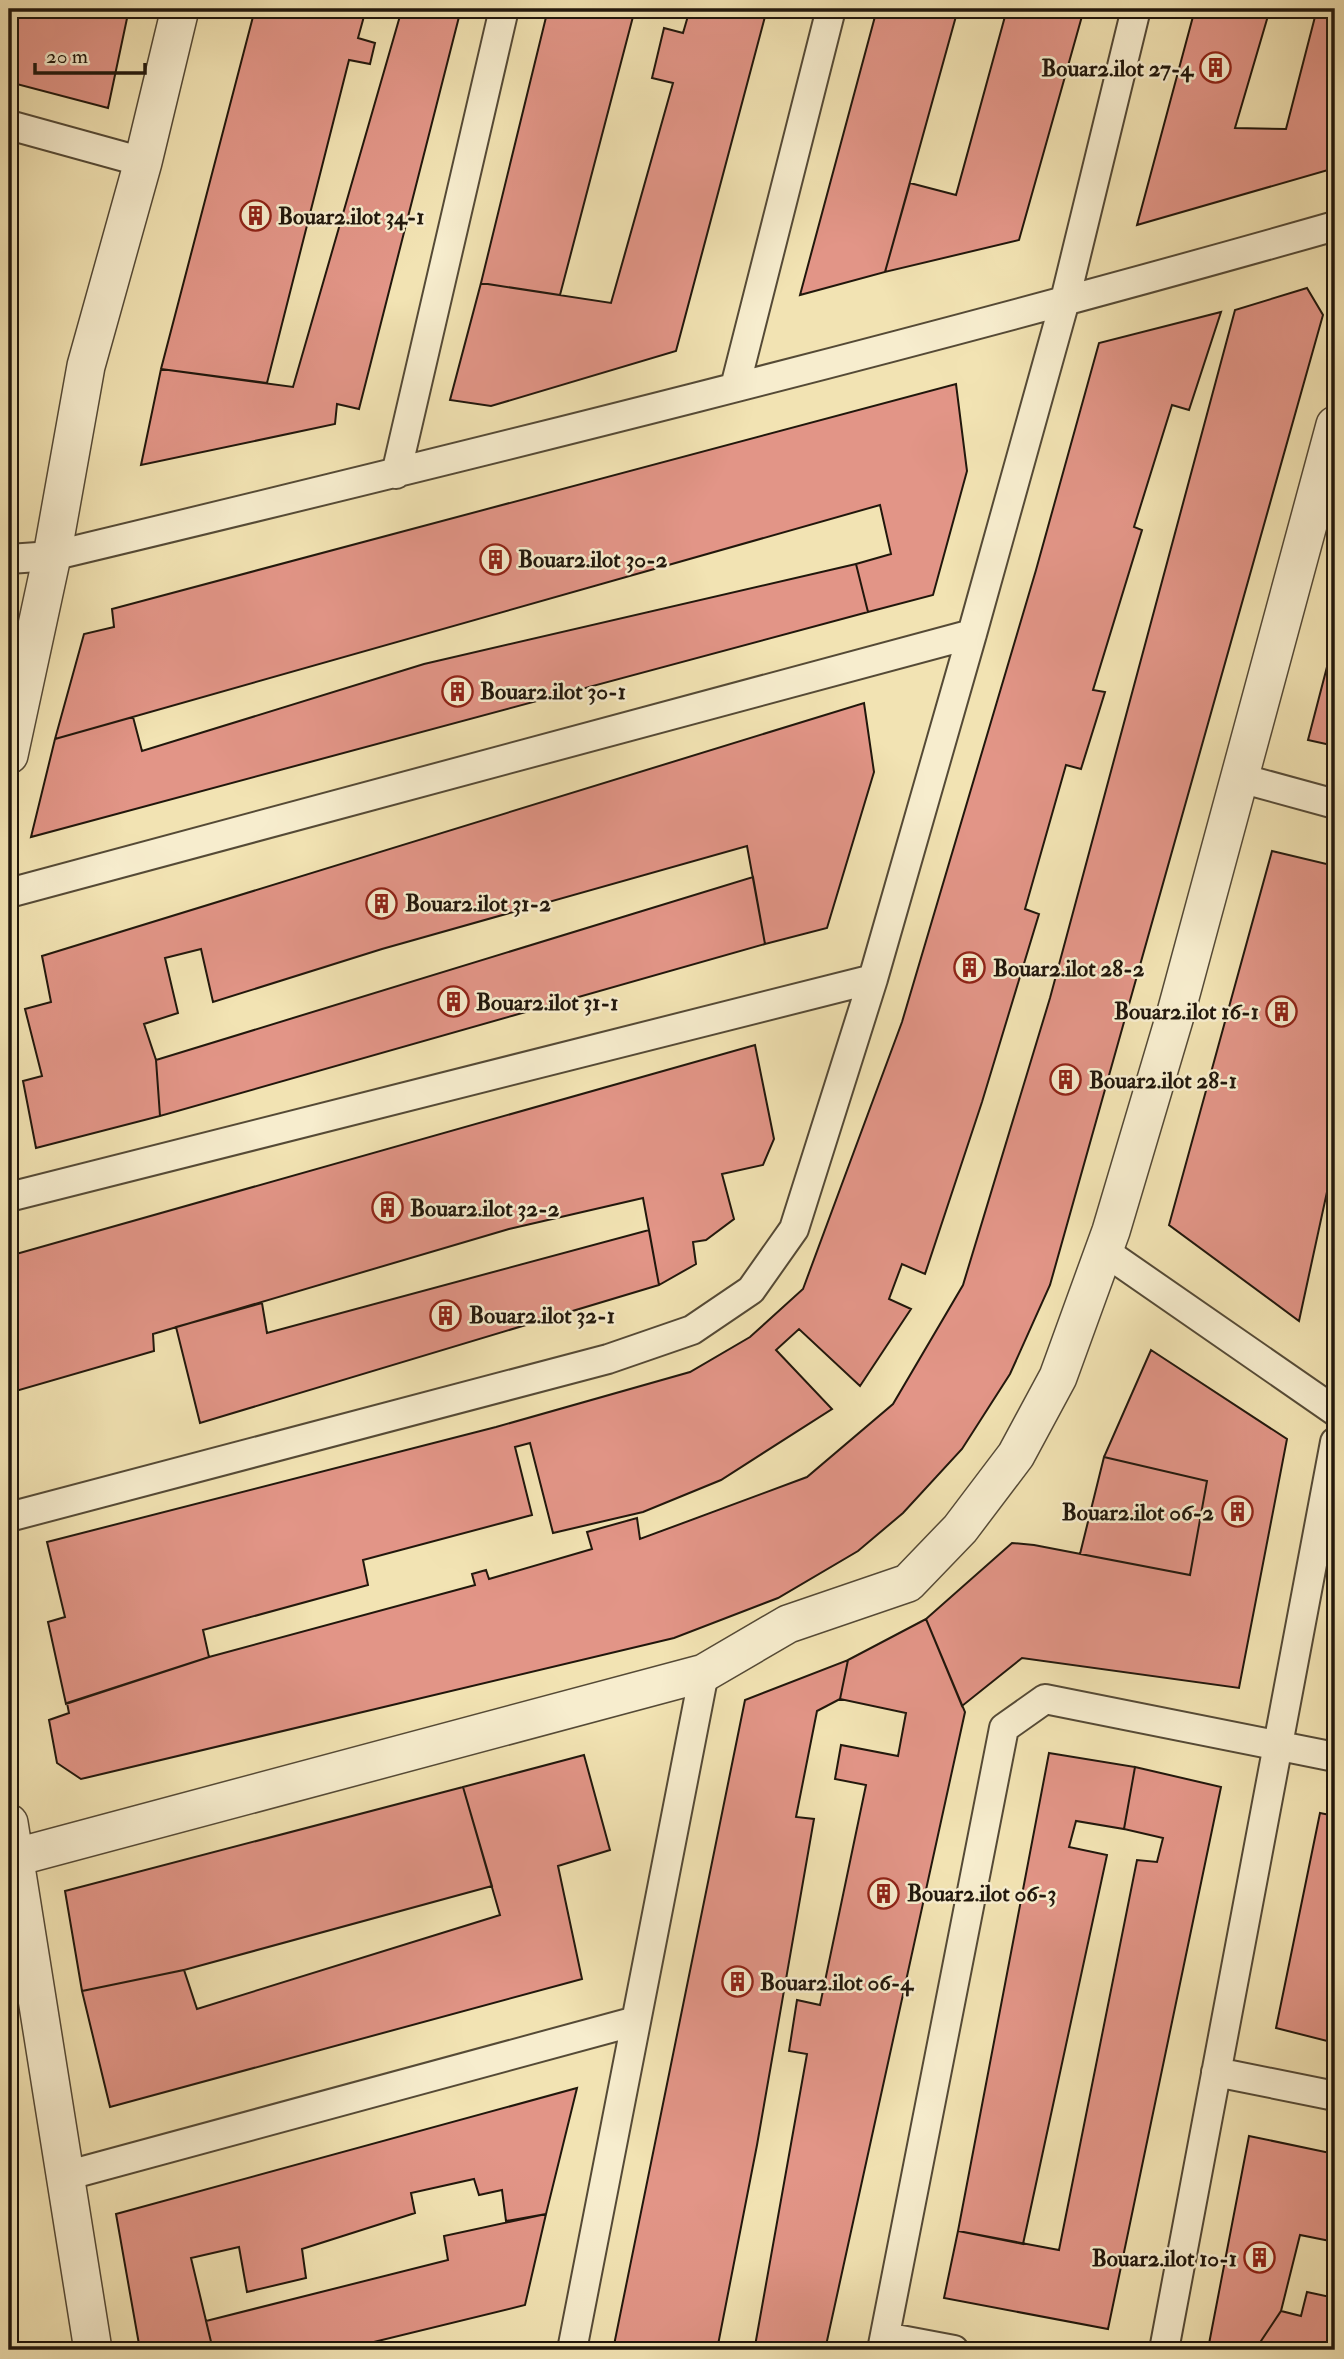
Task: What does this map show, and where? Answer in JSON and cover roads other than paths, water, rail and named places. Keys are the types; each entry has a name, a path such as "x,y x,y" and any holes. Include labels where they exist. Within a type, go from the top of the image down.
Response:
{"street":[{"path":"9,755 52,556 86,366 143,162 180,9"},
{"path":"396,474 504,9"},
{"path":"736,387 831,9"},
{"path":"9,1517 608,1359 692,1330 751,1290 794,1229 873,979 1064,304 1136,9"},
{"path":"9,125 143,162"},
{"path":"9,559 52,556 396,474 1064,304 1335,226"},
{"path":"93,2350 11,1847 704,1673 788,1624 908,1583 960,1529 1016,1455 1058,1377 1104,1251 1175,1016 1335,425"},
{"path":"9,893 972,634"},
{"path":"1240,778 1335,804"},
{"path":"9,1197 873,979"},
{"path":"1104,1251 1335,1411"},
{"path":"1164,2350 1335,1442"},
{"path":"572,2350 704,1673"},
{"path":"954,2350 884,2344 1004,1728 1045,1699 1335,1757"},
{"path":"65,2176 636,2021"},
{"path":"1216,2072 1335,2096"}],"place":[{"name":"Bouar2.ilot 27-4","path":"1216,68"},
{"name":"Bouar2.ilot 34-1","path":"255,216"},
{"name":"Bouar2.ilot 30-2","path":"495,559"},
{"name":"Bouar2.ilot 30-1","path":"457,691"},
{"name":"Bouar2.ilot 31-2","path":"382,903"},
{"name":"Bouar2.ilot 28-2","path":"970,968"},
{"name":"Bouar2.ilot 31-1","path":"453,1002"},
{"name":"Bouar2.ilot 16-1","path":"1282,1011"},
{"name":"Bouar2.ilot 28-1","path":"1066,1080"},
{"name":"Bouar2.ilot 32-2","path":"387,1208"},
{"name":"Bouar2.ilot 32-1","path":"446,1315"},
{"name":"Bouar2.ilot 06-2","path":"1237,1512"},
{"name":"Bouar2.ilot 06-3","path":"884,1893"},
{"name":"Bouar2.ilot 06-4","path":"737,1982"},
{"name":"Bouar2.ilot 10-1","path":"1260,2258"}]}
